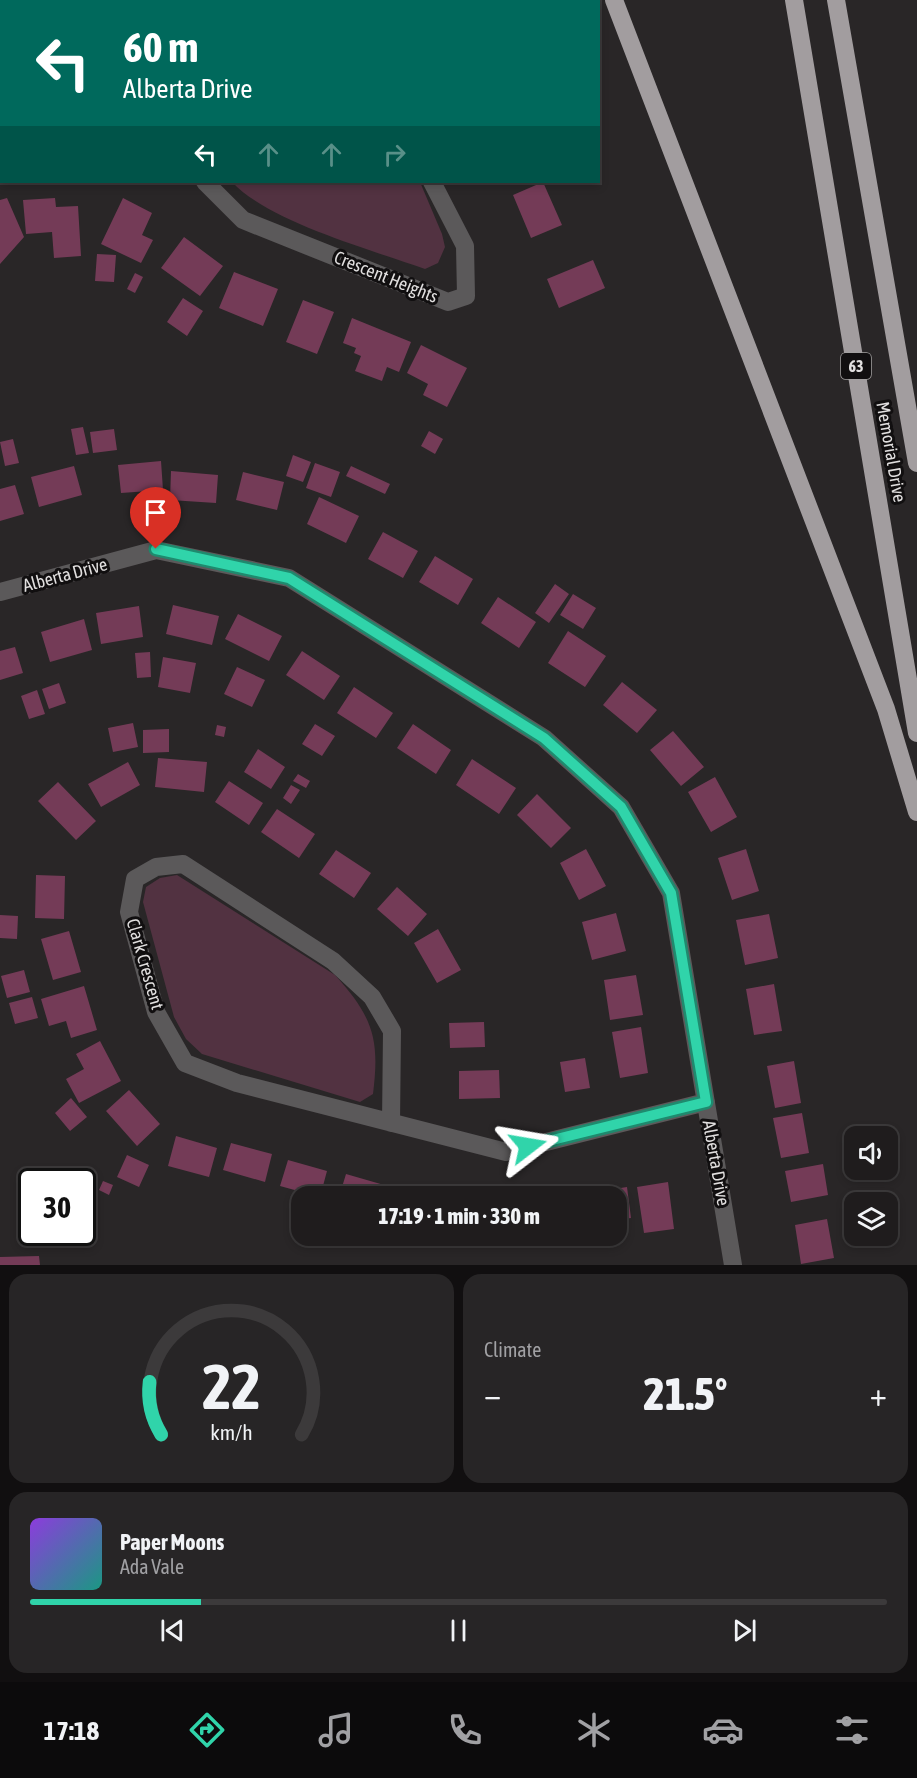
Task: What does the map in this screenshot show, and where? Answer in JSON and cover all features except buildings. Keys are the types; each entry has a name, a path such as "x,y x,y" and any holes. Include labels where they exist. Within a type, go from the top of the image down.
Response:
{"highway":[{"path":"614,0 886,709 917,812"},
{"name":"Memorial Drive","path":"794,0 917,733"},
{"name":"Memorial Drive","path":"836,0 917,463"}],"street":[{"name":"Crescent Heights","path":"207,183 243,220 448,302 466,296 465,246 433,183"},
{"name":"Alberta Drive","path":"0,592 156,549 289,578 544,738 621,807 671,893 733,1265"},
{"name":"Clark Crescent","path":"391,1123 392,1031 372,997 333,961 183,864 156,867 135,879 129,912 156,1011 185,1063 237,1083 391,1123 506,1152 706,1102"}],"shaded area":[{"path":"233,183 420,183 442,234 445,247 438,263 425,269 350,244 295,222 270,210"},
{"path":"177,875 335,975 358,1004 371,1030 375,1058 373,1094 360,1102 202,1054 186,1039 174,1017 143,902 146,887 160,878"}],"route":[{"path":"156,549 289,578 544,738 621,807 671,893 706,1102 528,1146"}]}
